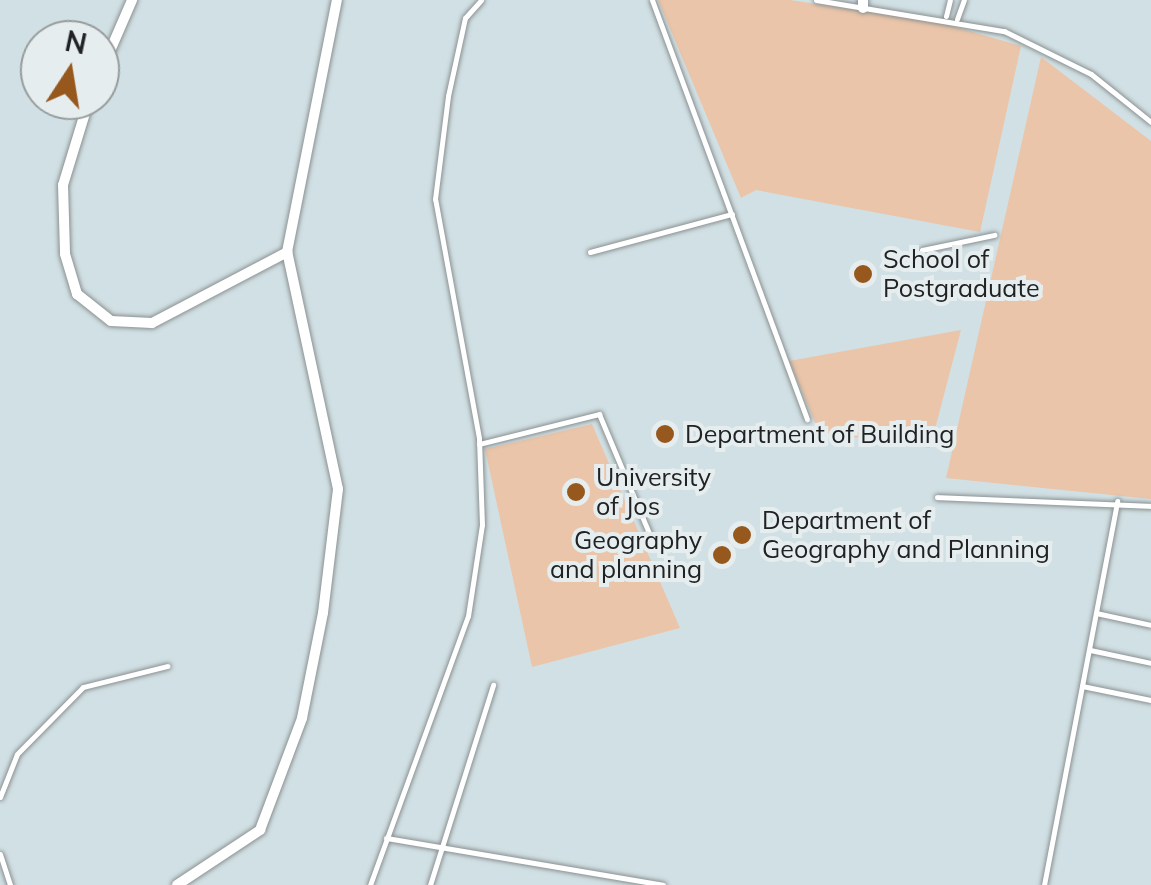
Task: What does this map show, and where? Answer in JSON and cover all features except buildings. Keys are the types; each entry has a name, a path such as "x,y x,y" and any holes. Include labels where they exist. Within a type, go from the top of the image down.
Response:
{"street":[{"path":"120,28 132,0"},
{"path":"176,885 234,856 260,830 302,718 323,613 338,489 288,252 337,0"},
{"path":"83,120 62,185 65,254 77,294 110,321 152,324 288,252"}],"lane":[{"path":"370,885 468,616 482,526 478,444 436,199 451,81 466,18 481,0"},
{"path":"652,0 806,419"},
{"path":"816,0 957,19 1091,74 1151,122"},
{"path":"946,16 950,0"},
{"path":"957,19 964,0"},
{"path":"590,252 732,214"},
{"path":"922,250 994,235"},
{"path":"478,444 599,414 652,540"},
{"path":"937,496 1117,501 1151,506"},
{"path":"1044,885 1117,501"},
{"path":"1096,613 1151,625"},
{"path":"1089,649 1151,663"},
{"path":"0,797 18,754 83,687 167,666"},
{"path":"430,885 493,685"},
{"path":"1082,686 1151,700"},
{"path":"386,838 663,885"},
{"path":"0,854 10,885"}],"shaded area":[{"name":"University of Jos","path":"0,0 1151,0 1151,885 0,885"},
{"path":"658,0 790,0 942,23 1021,46 980,232 756,190 741,198"},
{"path":"1041,57 1151,141 1151,499 946,478"},
{"path":"961,330 930,448 819,432 789,361"},
{"path":"592,424 680,628 532,667 485,449"}],"place":[{"name":"School of Postgraduate","path":"863,274"},
{"name":"Department of Building","path":"665,434"},
{"name":"University of Jos","path":"576,492"},
{"name":"Department of Geography and Planning","path":"742,535"},
{"name":"Geography and planning","path":"722,555"}]}
